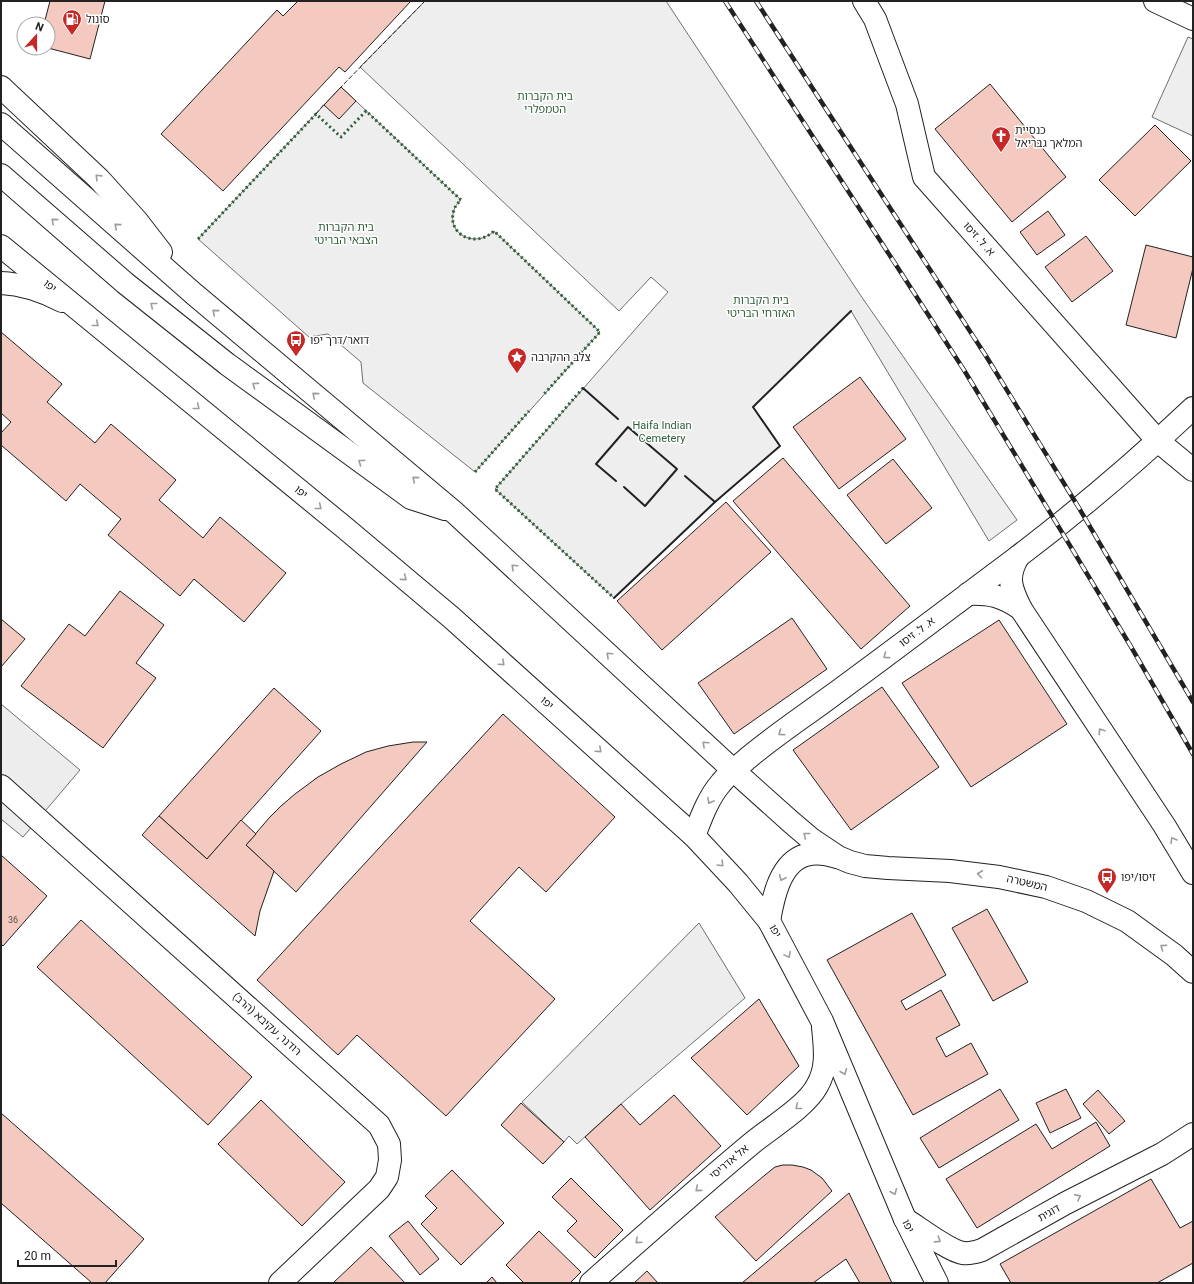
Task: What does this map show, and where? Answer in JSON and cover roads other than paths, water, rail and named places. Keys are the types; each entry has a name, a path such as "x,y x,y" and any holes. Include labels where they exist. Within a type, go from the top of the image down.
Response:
{"main road":[{"name":"א. ל. זיסו","path":"864,1 875,19 907,104 924,177 1158,441"},
{"path":"1155,1 1193,19"},
{"path":"1,87 99,178 137,221 194,294"},
{"path":"1,124 194,294 455,513 790,822 811,839 838,857"},
{"path":"1,175 124,283 233,369 411,498 455,513"},
{"name":"יפו","path":"1,246 345,528 452,618 694,836 738,883 769,921 822,1021 905,1219 937,1283"},
{"path":"1,283 38,289 79,310"},
{"name":"א. ל. זיסו","path":"694,836 704,811 720,783 733,770 1018,557 1080,508 1158,441 1193,408"},
{"path":"1158,441 1193,470"},
{"path":"1018,557 1013,565 1011,585 1020,609 1164,825 1193,873"},
{"path":"968,594 999,597 1008,600 1020,609"},
{"name":"רודנר, עקיבא (הרב)","path":"1,786 379,1125 390,1144 390,1160 387,1177 378,1190 280,1283"},
{"path":"769,921 780,882 789,866 805,855 816,853 838,857"},
{"name":"המשטרה","path":"838,857 865,866 950,871 999,876 1046,887 1086,901 1127,921 1174,955 1193,972"},
{"name":"אל אדריסי","path":"591,1283 672,1210 753,1142 803,1103 817,1088 824,1067 826,1055 822,1021"},
{"name":"דוגית","path":"905,1219 961,1253 975,1253 1066,1203 1162,1154 1193,1134"}],"railway":[{"path":"725,1 964,370 1130,645 1193,754"},
{"path":"756,1 986,356 1079,508 1193,702"}],"place":[{"name":"סונול","path":"72,36"},
{"name":"כנסיית המלאך גבריאל","path":"1001,153"},
{"name":"דואר/דרך יפו","path":"296,357"},
{"name":"צלב ההקרבה","path":"517,374"},
{"name":"זיסו/יפו","path":"1107,894"}],"park label":[{"name":"בית הקברות הטמפלרי","path":"545,102"},
{"name":"בית הקברות הצבאי הבריטי","path":"346,233"},
{"name":"בית הקברות האזרחי הבריטי","path":"761,306"},
{"name":"Haifa Indian Cemetery","path":"662,431"}]}
